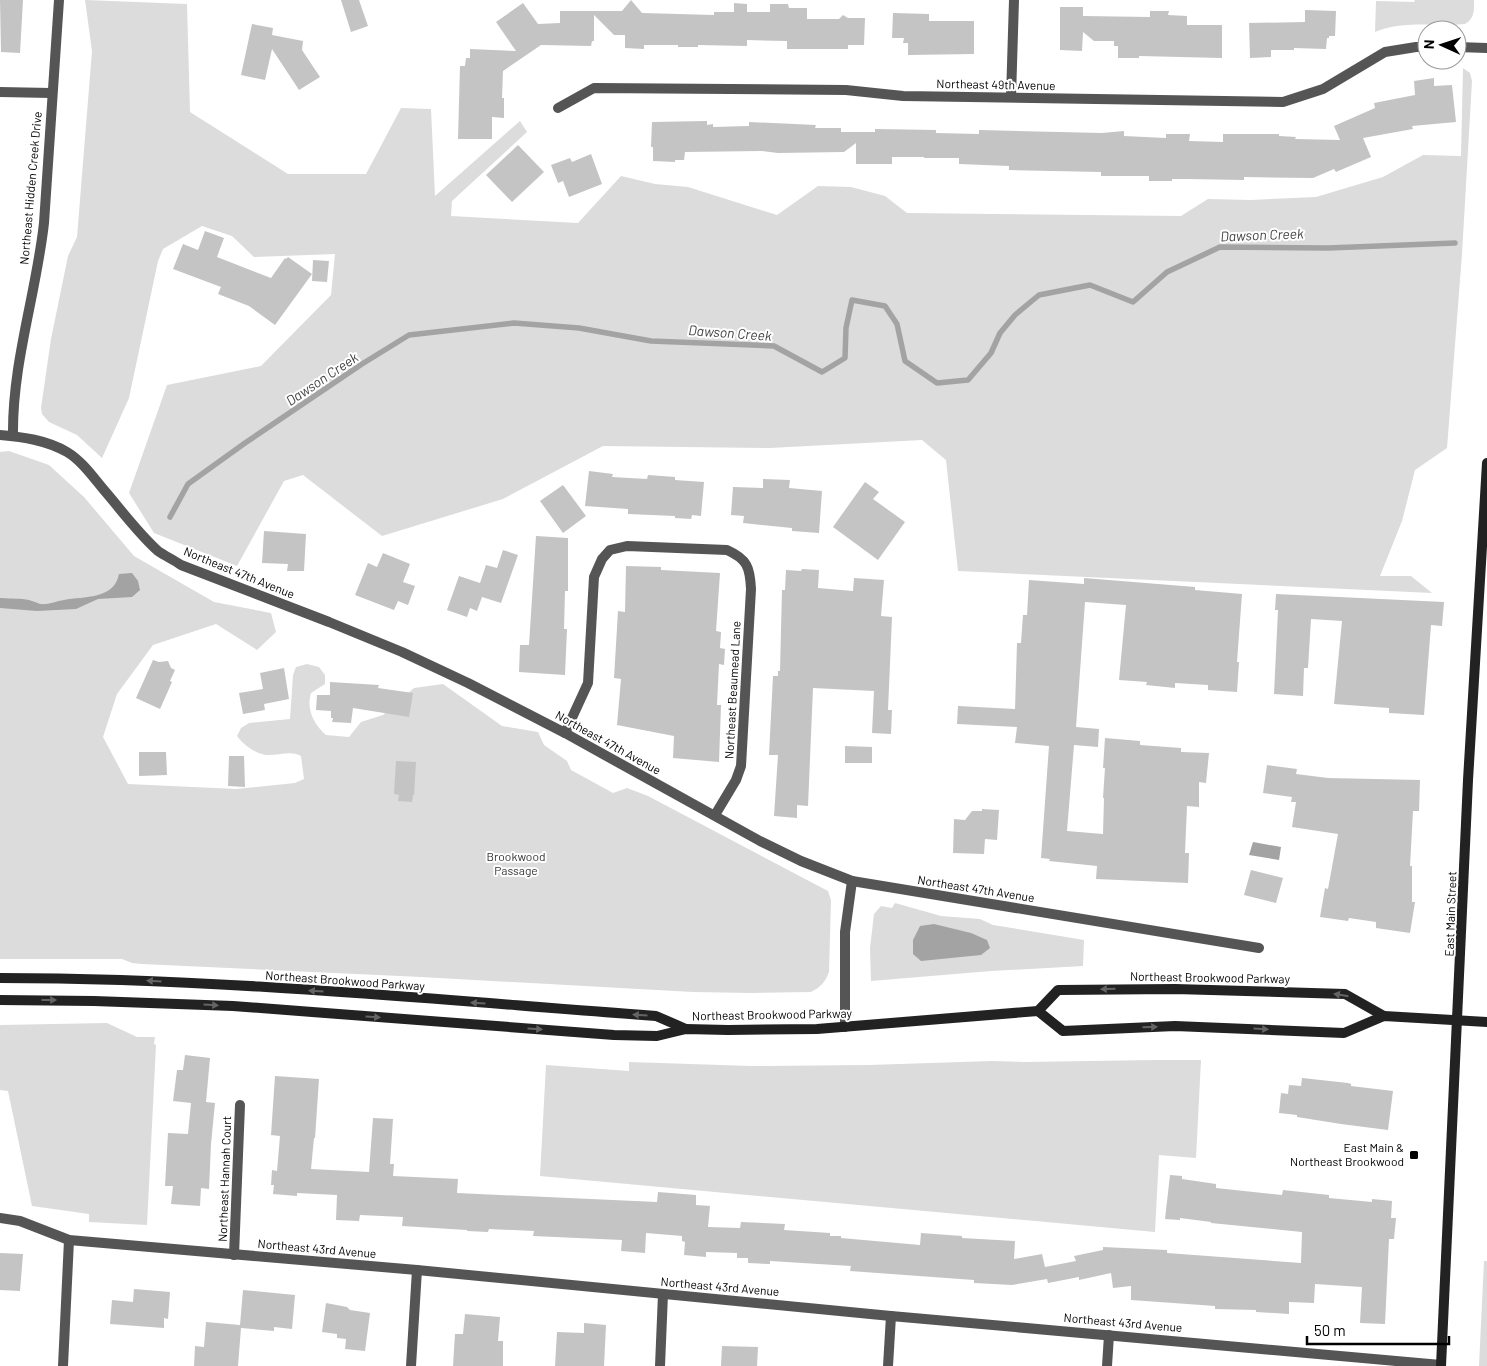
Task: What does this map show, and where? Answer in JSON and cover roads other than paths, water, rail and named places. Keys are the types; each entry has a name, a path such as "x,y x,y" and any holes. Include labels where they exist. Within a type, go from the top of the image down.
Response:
{"main road":[{"name":"East Main Street","path":"1441,1366 1468,780 1487,463"},
{"name":"Northeast Brookwood Parkway","path":"0,978 89,978 260,987 656,1016 686,1028"},
{"name":"Northeast Brookwood Parkway","path":"0,1000 233,1006 614,1035 657,1036 686,1028 728,1030 817,1029 1038,1011 1058,990 1175,989 1345,994 1384,1016"},
{"name":"Northeast Brookwood Parkway","path":"1038,1011 1063,1031 1175,1026 1344,1032 1384,1016 1487,1022"}],"street":[{"name":"Northeast Hidden Creek Drive","path":"13,436 14,393 20,350 41,251 59,0"},
{"path":"1011,97 1014,0"},
{"name":"Northeast 49th Avenue","path":"558,108 594,88 846,90 903,96 1282,102 1323,89 1385,52 1417,47"},
{"path":"1467,47 1487,48"},
{"path":"0,92 52,93"},
{"name":"Northeast 47th Avenue","path":"0,435 39,440 68,453 79,461 143,536 160,552 181,565 402,652 468,683 564,733 760,841 801,861 852,881 1259,948"},
{"name":"Northeast Beaumead Lane","path":"564,733 588,683 594,577 602,559 610,550 627,546 727,550 739,556 747,564 751,589 741,766 736,780 715,815"},
{"path":"846,1027 845,932 852,881"},
{"name":"Northeast Hannah Court","path":"234,1255 240,1105"},
{"name":"Northeast 43rd Avenue","path":"0,1218 20,1221 69,1240 417,1270 891,1316 1109,1334 1441,1366"},
{"path":"63,1366 69,1240"},
{"path":"411,1366 417,1270"},
{"path":"660,1366 663,1294"},
{"path":"888,1366 891,1316"},
{"path":"1107,1366 1109,1334"}],"waterway":[{"name":"Dawson Creek","path":"170,517 188,484 362,364 409,335 514,323 579,328 651,341 774,346 822,372 845,358 846,328 852,300 885,306 897,324 905,361 937,383 968,380 991,353 1000,333 1015,315 1039,295 1090,285 1133,302 1167,272 1220,247 1328,248 1455,243"}],"place":[{"name":"East Main & Northeast Brookwood","path":"1414,1155"}],"park label":[{"name":"Brookwood Passage","path":"516,864"}]}
